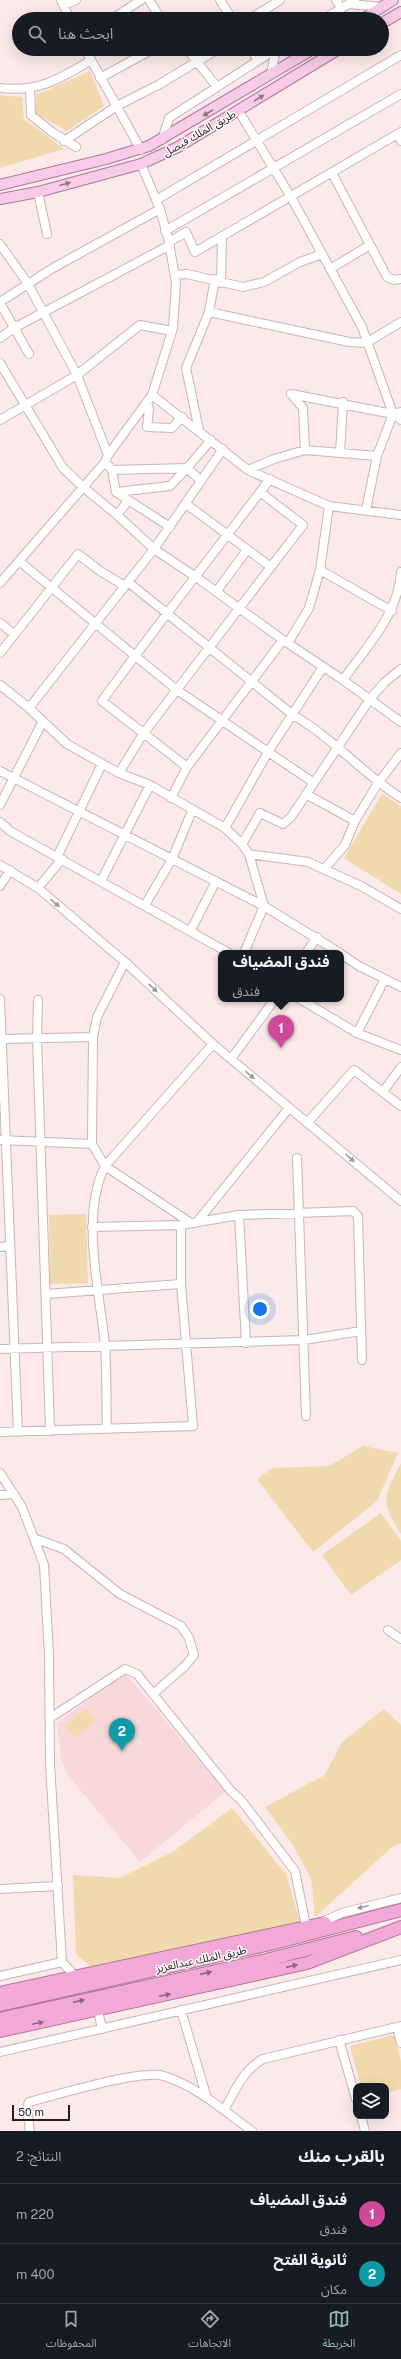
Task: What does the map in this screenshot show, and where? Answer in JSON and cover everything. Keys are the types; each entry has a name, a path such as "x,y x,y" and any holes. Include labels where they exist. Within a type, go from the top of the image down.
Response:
{"highway":[{"path":"0,1994 306,1926 401,1910"},
{"name":"طريق الملك عبدالعزيز","path":"0,2005 270,1944 401,1910"},
{"path":"0,2031 307,1963 401,1926"},
{"name":"طريق الملك عبدالعزيز","path":"0,2019 266,1960 401,1926"}],"main road":[{"path":"374,12 393,0"},
{"path":"389,19 401,12"},
{"name":"طريق الملك فيصل","path":"0,185 141,150 162,140 301,56"},
{"name":"طريق الملك فيصل","path":"0,199 38,192 141,164 178,147 327,56"}],"street":[{"path":"67,12 62,2 76,0"},
{"path":"123,12 141,0"},
{"path":"149,0 157,12"},
{"path":"220,0 228,12"},
{"path":"261,12 280,0"},
{"path":"336,0 341,8"},
{"path":"335,12 352,2 382,7"},
{"path":"156,200 401,55"},
{"path":"88,56 141,150"},
{"path":"100,78 140,56"},
{"path":"192,56 216,87"},
{"path":"64,141 117,106 160,84 207,56"},
{"path":"255,56 258,61"},
{"path":"162,140 169,118 266,56"},
{"path":"271,74 275,56"},
{"path":"0,88 30,89 63,77 90,61"},
{"path":"30,89 31,115 64,141 76,147"},
{"path":"165,231 401,94"},
{"path":"238,110 291,197 362,328 366,343 401,420"},
{"path":"0,338 14,328 44,313 186,232 196,252 332,172 400,136"},
{"path":"141,164 160,209 169,243 176,283 172,331 150,398 147,427 172,428 182,417"},
{"path":"332,172 387,276 394,280 401,279"},
{"path":"38,192 47,234"},
{"path":"29,354 0,302 53,268 160,209"},
{"path":"199,430 186,368 209,312 218,281 222,236"},
{"path":"0,244 28,284 77,376 106,459 112,470 116,492 170,528"},
{"path":"330,269 370,244"},
{"path":"175,275 187,274 243,287 264,282 300,262 322,254"},
{"path":"209,312 349,342 366,343 401,322"},
{"path":"0,420 77,376 140,325 172,331"},
{"path":"0,363 62,468 83,488 117,515 154,549 401,722"},
{"path":"305,450 303,408 291,394 343,402 397,413"},
{"path":"150,398 182,417 248,470 329,506 401,515"},
{"path":"0,583 83,488 150,398"},
{"path":"340,453 343,402"},
{"path":"366,510 377,456 397,413"},
{"path":"116,492 170,486 211,440"},
{"path":"29,708 170,528 223,449"},
{"path":"248,470 274,459 305,450 377,456"},
{"path":"112,470 187,468 201,481"},
{"path":"187,767 102,701 166,612 196,577 270,480"},
{"path":"119,773 143,734 304,525 260,492"},
{"path":"117,515 128,501"},
{"path":"186,504 271,567"},
{"path":"171,798 187,767 252,680 285,642 308,608 320,570 329,506"},
{"path":"216,592 247,550"},
{"path":"0,653 51,586 78,554 100,571 127,584 166,612 252,680 293,715 317,729 378,783 401,798"},
{"path":"19,561 177,690 314,782"},
{"path":"320,570 392,611"},
{"path":"343,680 399,602 401,572"},
{"path":"0,624 14,634"},
{"path":"225,828 268,752 323,667"},
{"path":"242,844 260,813 283,824 291,817 339,748 370,699 385,682 401,669"},
{"path":"0,685 29,708 68,744 119,773 150,786 192,811 225,828 242,844 249,854 264,906 245,950"},
{"path":"0,805 43,721"},
{"path":"324,869 345,846 355,821 378,783 401,753"},
{"path":"38,888 59,858 102,764"},
{"path":"0,771 264,906 335,950"},
{"path":"100,881 150,786"},
{"path":"306,794 355,821"},
{"path":"145,905 172,859 192,811"},
{"path":"0,822 10,831 191,930 224,950"},
{"path":"249,854 308,862 361,886 401,909"},
{"path":"0,865 38,888 125,962 213,1044 401,1201"},
{"path":"0,886 10,870"},
{"path":"191,930 216,881"},
{"path":"308,950 317,938"},
{"path":"344,956 359,966 401,987"},
{"path":"125,962 97,1017 93,1037 92,1144 105,1166 194,1222"},
{"path":"357,1033 385,979"},
{"path":"0,999 3,1140 10,1246 18,1432"},
{"path":"38,1000 37,1038 50,1431"},
{"path":"231,1059 273,1002"},
{"path":"305,1002 357,1033 401,1050"},
{"path":"2,1039 93,1037"},
{"path":"107,1429 105,1348 92,1227 98,1182 105,1166 213,1044"},
{"path":"382,1092 401,1067"},
{"path":"307,1123 354,1070 401,1106"},
{"path":"194,1222 289,1108"},
{"path":"3,1140 92,1144"},
{"path":"297,1158 306,1416"},
{"path":"92,1227 181,1225 239,1215 353,1211 358,1216 362,1360"},
{"path":"239,1215 246,1343"},
{"path":"0,1432 192,1426 181,1284 181,1225"},
{"path":"0,1247 10,1246"},
{"path":"46,1294 181,1284"},
{"path":"0,1350 105,1348 304,1340 361,1331"},
{"path":"0,1473 22,1507 36,1540 44,1565 50,1656 50,1764 62,1962 77,1978"},
{"path":"0,1495 14,1494"},
{"path":"36,1540 64,1549 120,1594 181,1626 189,1638 194,1655 185,1666 153,1694"},
{"path":"388,1630 401,1639"},
{"path":"50,1718 125,1669 136,1674 231,1791 241,1800 295,1871 306,1926"},
{"path":"0,1889 58,1886"},
{"path":"319,1924 342,1913 401,1898"},
{"path":"0,2052 401,1960"},
{"path":"0,1976 62,1962"},
{"path":"98,2010 102,2029"},
{"path":"181,2010 206,2095"},
{"path":"224,2110 245,2072 253,2064 263,2059 399,2026 401,2044"},
{"path":"339,2040 353,2089"},
{"path":"30,2131 27,2108 29,2102 136,2076 163,2075 206,2095 252,2131"},
{"path":"362,2119 365,2131"}],"shaded area":[{"path":"90,71 104,106 67,131 35,113 36,95"},
{"path":"0,95 22,97 24,119 64,149 0,168"},
{"path":"382,794 401,806 401,894 344,858"},
{"path":"86,1214 88,1283 50,1284 49,1215"},
{"path":"363,1446 398,1453 377,1501 313,1552 257,1479 272,1468 329,1466"},
{"path":"401,1463 401,1534 394,1523 387,1506 386,1498 390,1484"},
{"path":"381,1513 401,1541 401,1560 351,1595 322,1555"},
{"path":"125,1673 226,1791 140,1862 68,1775 61,1759 57,1723"},
{"path":"87,1709 97,1721 75,1738 65,1726"},
{"path":"384,1709 401,1725 401,1843 392,1847 315,1917 311,1878 291,1842 265,1807 325,1775 342,1742"},
{"path":"232,1808 286,1874 300,1922 92,1968 76,1954 73,1875 119,1878 173,1852"},
{"path":"394,2035 401,2061 401,2089 389,2092 389,2083 360,2083 350,2046"}],"place":[{"name":"فندق المضياف","path":"281,1048"},
{"name":"ثانوية الفتح","path":"122,1751"}]}
